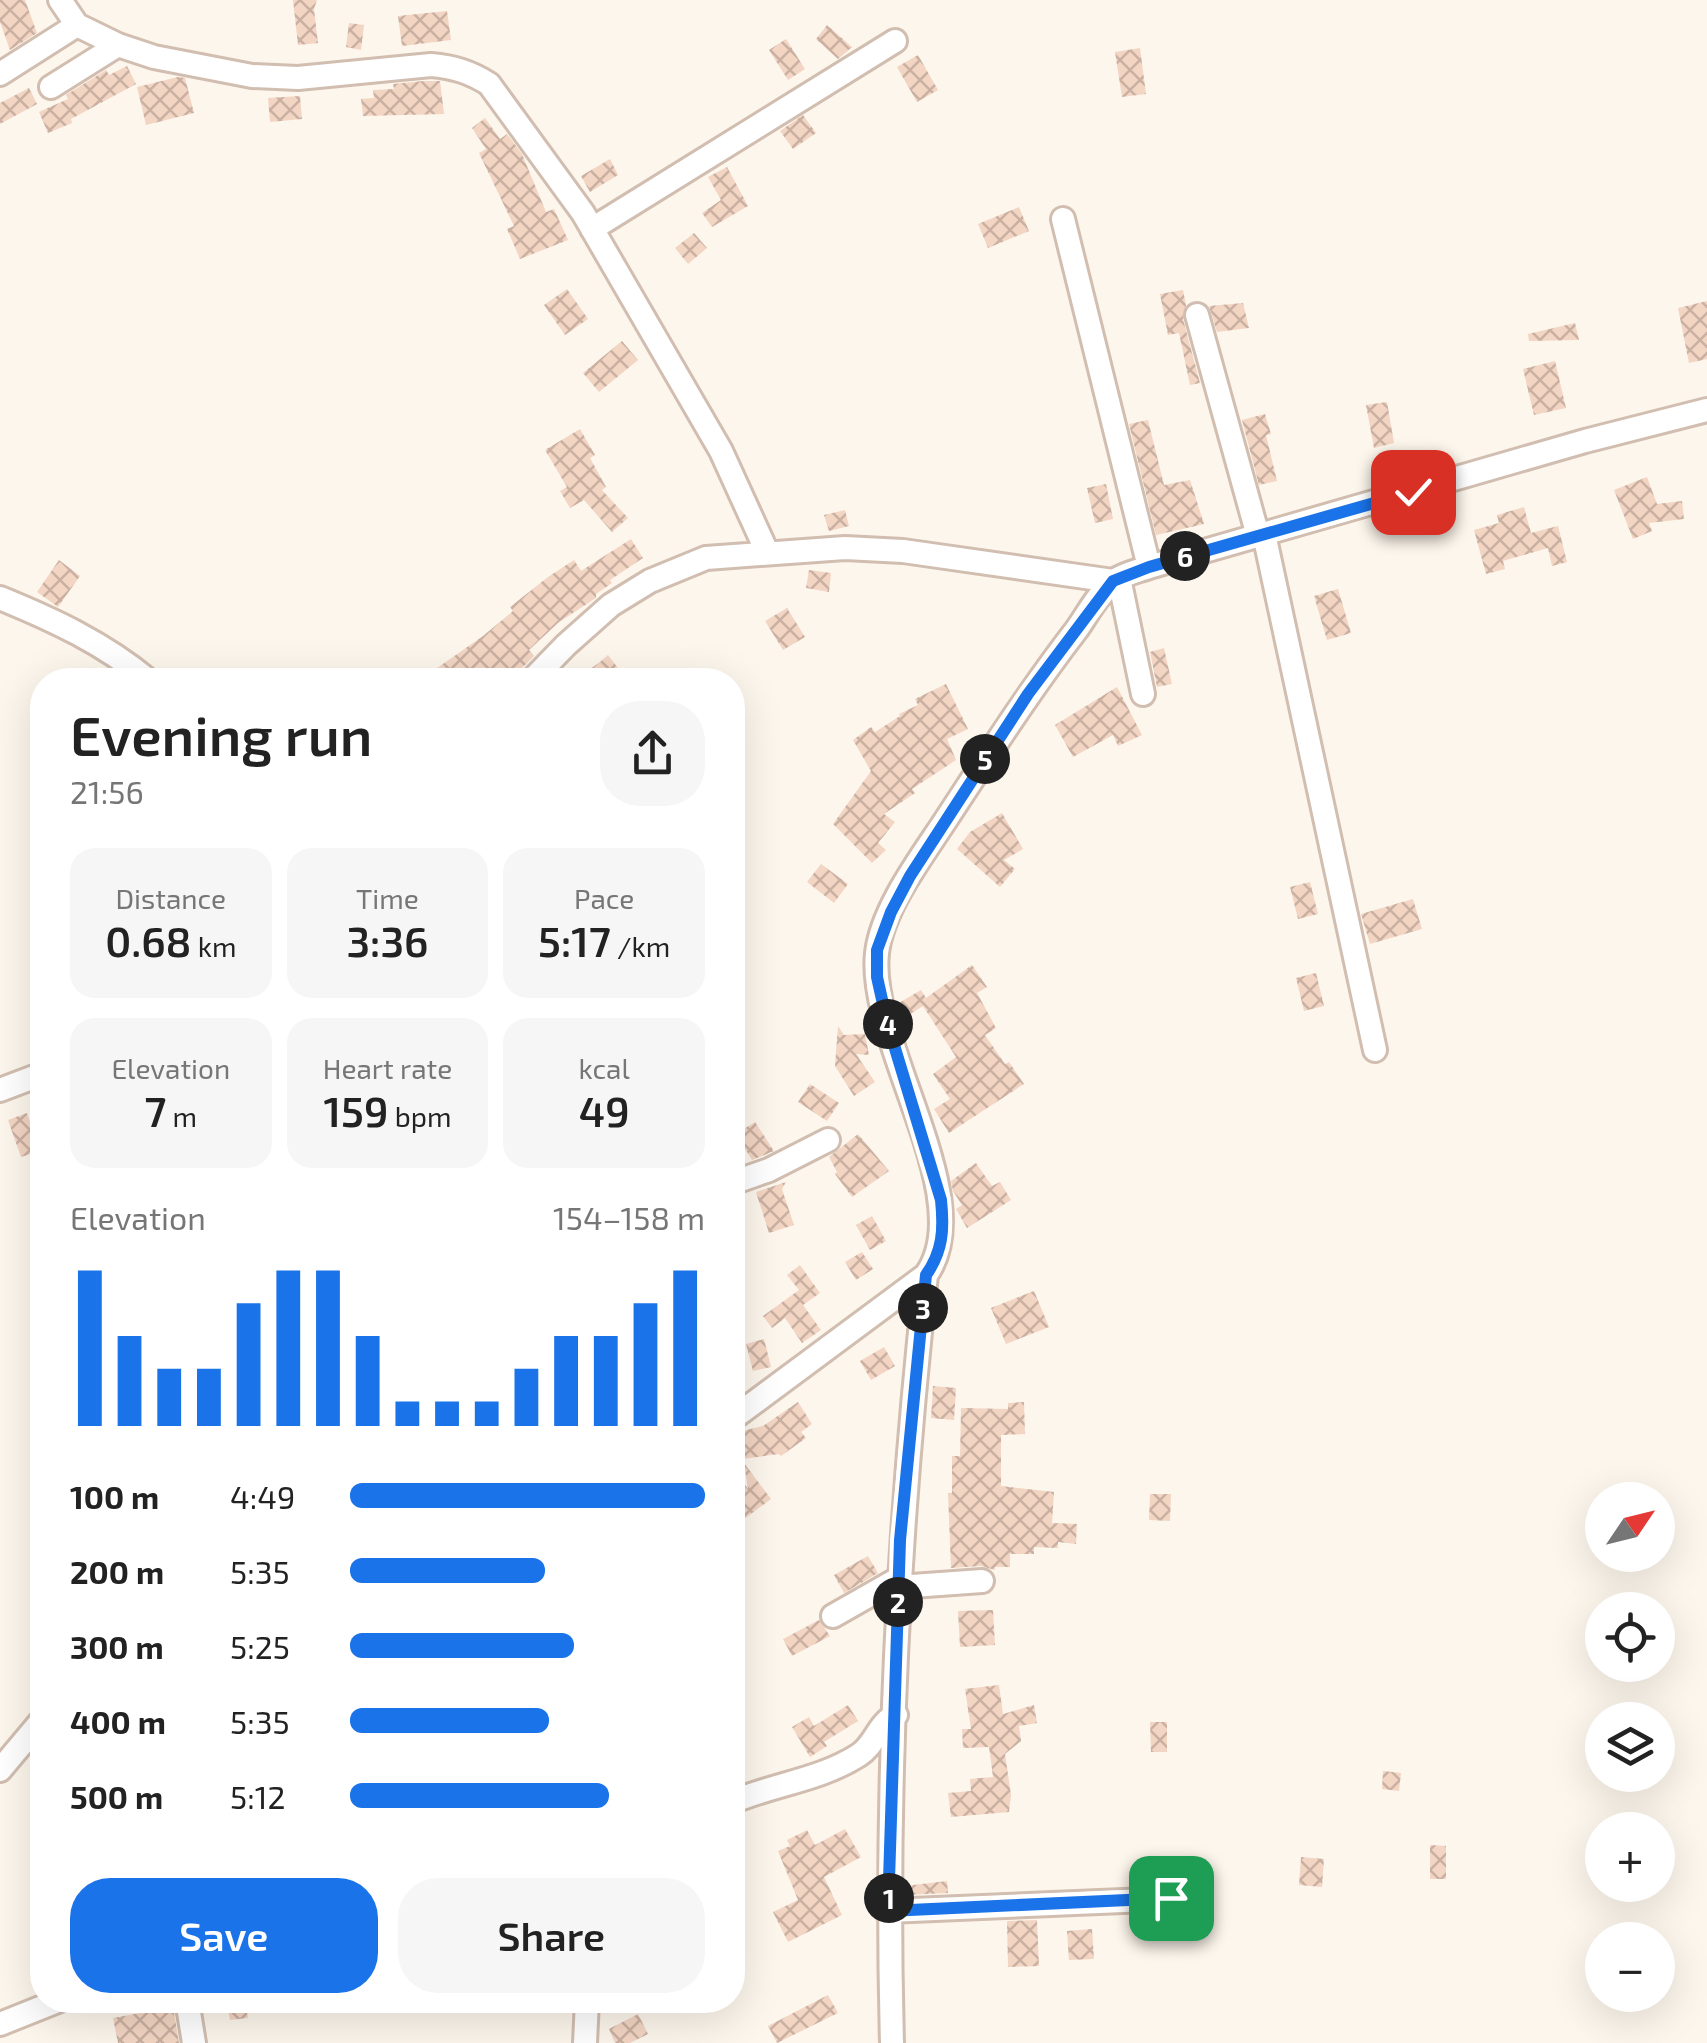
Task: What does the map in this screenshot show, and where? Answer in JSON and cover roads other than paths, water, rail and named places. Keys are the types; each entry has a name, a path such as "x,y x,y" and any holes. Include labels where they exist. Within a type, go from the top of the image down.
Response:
{"street":[{"path":"60,0 78,25 154,57 252,76 298,78 431,65 470,72 489,84 592,228 720,451 767,552"},
{"path":"0,74 78,25"},
{"path":"592,228 894,41"},
{"path":"50,87 118,45"},
{"path":"1063,219 1149,567"},
{"path":"1198,315 1261,535 1375,1050"},
{"path":"545,668 611,606 650,581 706,558 845,548 904,551 1116,580 1149,567 1586,441 1707,410"},
{"path":"1116,580 1143,694"},
{"path":"745,1409 926,1275 940,1252 941,1200 887,1022 877,977 877,950 891,912 939,829 1028,694 1116,580"},
{"path":"0,598 81,634 134,668"},
{"path":"0,1090 30,1079"},
{"path":"745,1178 828,1140"},
{"path":"892,2043 888,1911 898,1583 926,1275"},
{"path":"833,1616 898,1583 982,1581"},
{"path":"745,1797 798,1783 842,1765 870,1747 880,1724 896,1715"},
{"path":"0,1770 30,1734"},
{"path":"888,1911 1171,1898"},
{"path":"0,2024 30,2012"},
{"path":"188,2013 194,2043"},
{"path":"586,2043 587,2013"}]}
